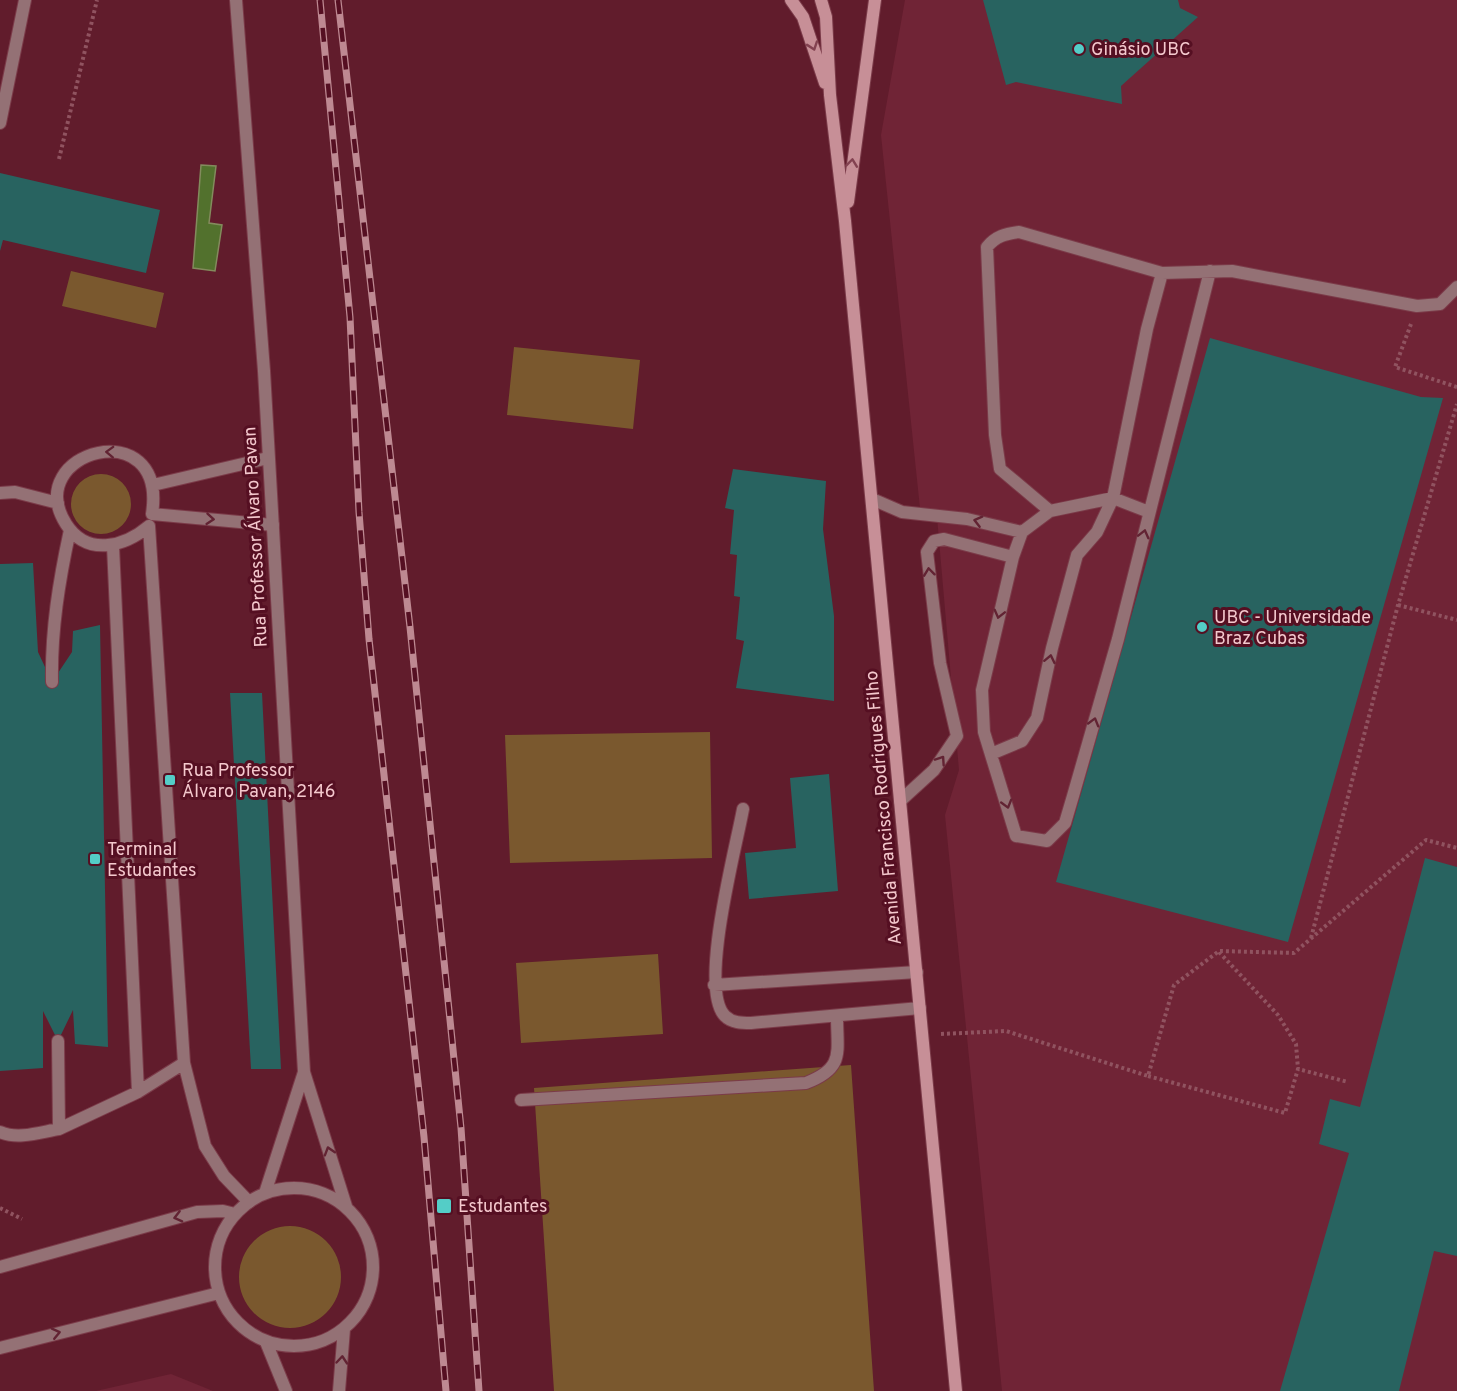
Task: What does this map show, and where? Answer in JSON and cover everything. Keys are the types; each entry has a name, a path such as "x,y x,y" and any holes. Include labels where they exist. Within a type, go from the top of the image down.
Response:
{"main road":[{"path":"791,0 803,17 830,95"},
{"name":"Avenida Francisco Rodrigues Filho","path":"821,0 826,17 830,95 846,221 956,1391"},
{"name":"Avenida Francisco Rodrigues Filho","path":"846,221 875,0"}],"street":[{"path":"0,123 25,0"},
{"name":"Rua Professor Álvaro Pavan","path":"236,0 273,525 304,1072 346,1206"},
{"path":"0,70 13,61"},
{"path":"1050,511 1000,469 995,435 987,247 993,239 1004,234 1019,232 1162,273 1232,271 1417,306 1440,304 1457,287"},
{"path":"1149,512 1113,498 1050,511 1022,532 1013,557 982,690 984,732 1016,836 1047,841 1065,823 1118,639 1210,271"},
{"path":"991,754 1022,741 1037,718 1052,648 1077,555 1097,532 1113,498 1146,329 1162,273"},
{"path":"249,1202 224,1176 205,1146 184,1063 150,520 153,485 146,471 135,460 121,453 106,451 90,453 77,461 66,473 58,503 70,530 82,540 97,546 113,546 128,542 150,520 273,525"},
{"path":"153,485 268,458"},
{"path":"0,493 15,492 58,503"},
{"path":"872,499 902,512 967,519 1022,532"},
{"path":"52,682 52,641 55,614 70,530"},
{"path":"900,801 934,770 957,736 940,663 927,552 934,541 944,539 1013,557"},
{"path":"113,546 138,1092"},
{"path":"743,809 716,948 714,985 724,1016 734,1022 751,1023 920,1008"},
{"path":"714,985 916,972"},
{"path":"521,1100 806,1083 830,1072 835,1061 837,1016"},
{"path":"58,1041 59,1129"},
{"path":"0,1132 6,1135 26,1135 59,1129 138,1092 184,1063"},
{"name":"Rua Professor Álvaro Pavan","path":"265,1193 304,1072"},
{"path":"293,1187 322,1192 346,1206 364,1228 373,1254 372,1282 363,1308 344,1329 327,1340 307,1346 286,1347 266,1342 245,1330 230,1314 219,1293 215,1266 221,1238 235,1214 249,1202 265,1193 293,1187"},
{"path":"0,1267 197,1212 223,1211 235,1214"},
{"path":"0,1348 219,1293"},
{"path":"339,1391 344,1329"},
{"path":"266,1342 286,1391"}],"path":[{"path":"59,159 97,0"},
{"path":"1417,306 1395,367 1457,387"},
{"path":"1311,939 1398,605 1457,404"},
{"path":"1398,605 1457,620"},
{"path":"1148,1076 1174,985 1219,951 1294,953 1426,840 1457,848"},
{"path":"923,1035 1006,1031 1148,1076 1285,1113 1298,1069 1296,1044 1278,1015 1219,951"},
{"path":"1298,1069 1348,1082"},
{"path":"0,1208 22,1219"}],"shaded area":[{"name":"UBC - Universidade Braz Cubas","path":"905,0 1457,0 1457,1391 1002,1391 945,815 959,770 937,517 920,508 881,135"},
{"path":"201,165 216,166 209,223 222,225 215,271 193,268"},
{"path":"71,271 164,293 156,328 62,306"},
{"path":"514,347 640,360 633,429 507,415"},
{"path":"95,474 107,474 123,482 129,492 131,504 129,516 123,526 107,534 95,534 79,526 71,510 71,498 79,482"},
{"path":"710,732 712,858 510,863 505,735"},
{"path":"658,954 663,1034 521,1043 516,963"},
{"path":"851,1065 874,1391 554,1391 534,1088"},
{"path":"290,1226 310,1230 326,1241 337,1257 341,1277 337,1297 326,1313 310,1324 290,1328 270,1324 254,1313 243,1297 239,1277 243,1257 254,1241 270,1230"},
{"path":"171,1374 213,1391 96,1391"}],"building":[{"name":"Ginásio UBC","path":"983,0 1178,0 1180,8 1198,17 1121,86 1122,104 1016,82 1006,85"},
{"path":"0,173 160,210 146,273 3,240 0,251"},
{"path":"1210,338 1421,397 1443,398 1288,942 1056,882"},
{"path":"733,469 826,481 823,529 834,616 834,701 736,688 744,641 736,639 740,597 734,596 737,555 730,554 734,510 725,508"},
{"path":"33,563 38,652 52,682 72,652 73,631 100,625 108,1047 75,1044 73,1010 58,1041 43,1011 43,1068 0,1071 0,564"},
{"path":"230,693 262,693 281,1069 251,1069"},
{"path":"829,774 838,891 749,899 745,853 796,848 790,778"},
{"path":"1425,858 1457,867 1457,1256 1434,1251 1399,1391 1280,1391 1349,1153 1319,1144 1330,1099 1360,1107"}],"railway":[{"path":"320,0 350,317 359,512 369,639 424,1137 446,1391"},
{"path":"338,0 410,627 461,1128 479,1391"}],"place":[{"name":"Ginásio UBC","path":"1079,49"},
{"name":"UBC - Universidade Braz Cubas","path":"1202,627"},
{"name":"Rua Professor Álvaro Pavan, 2146","path":"170,780"},
{"name":"Terminal Estudantes","path":"95,859"},
{"name":"Estudantes","path":"444,1206"}]}
